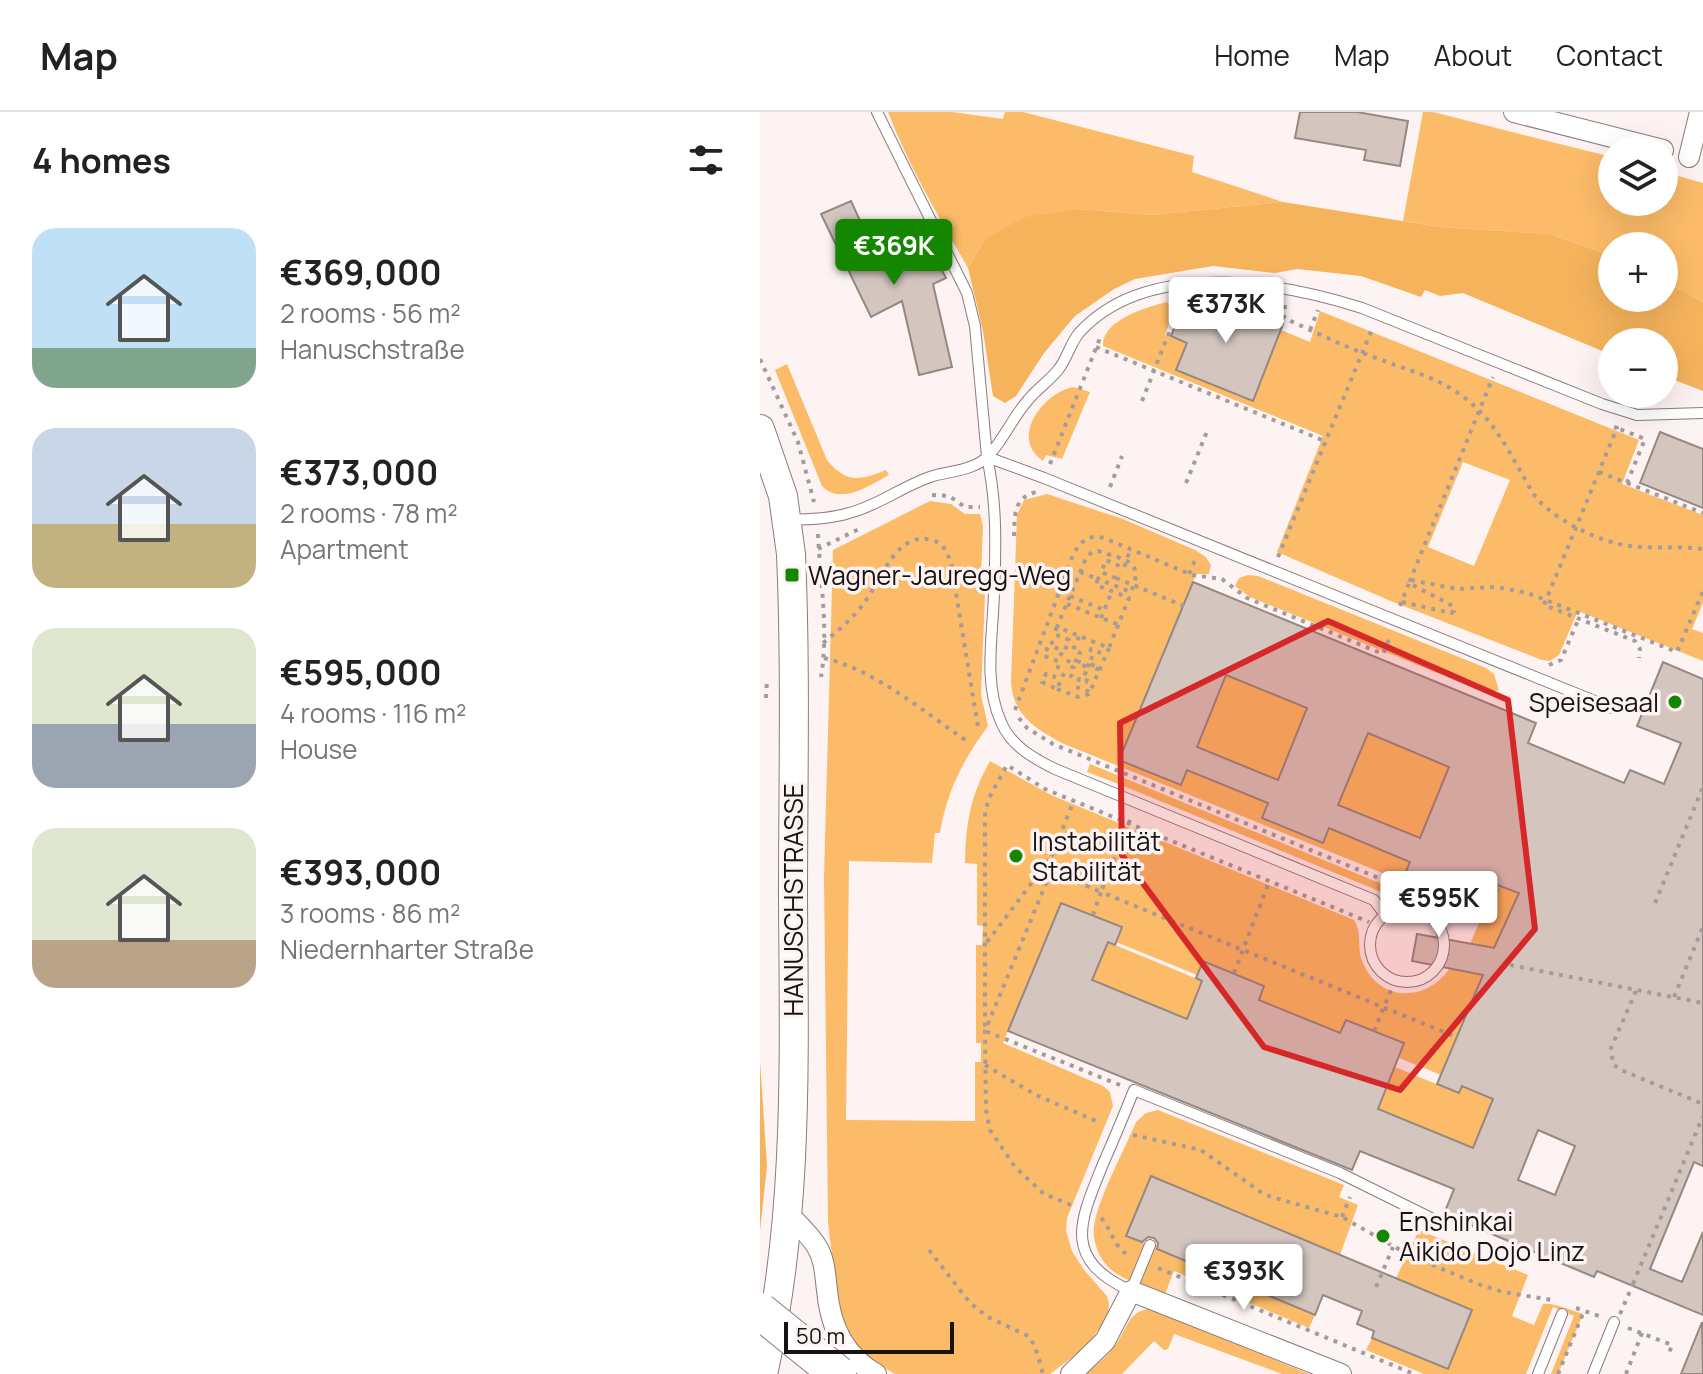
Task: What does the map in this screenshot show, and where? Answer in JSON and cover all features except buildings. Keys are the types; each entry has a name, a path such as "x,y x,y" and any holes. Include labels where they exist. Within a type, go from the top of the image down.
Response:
{"highway":[{"path":"760,1311 838,1374"}],"street":[{"path":"1514,112 1608,136"},
{"path":"1696,159 1700,112"},
{"name":"HANUSCHSTRASSE","path":"760,429 778,476 788,520 792,607 794,1039 794,1113 788,1214 781,1276 763,1374"},
{"path":"788,1214 817,1247 824,1265 834,1328 848,1353 876,1374"},
{"path":"1071,1374 1105,1341 1131,1291 1341,1374"}],"lane":[{"path":"877,112 967,293 975,326 987,457 996,508 990,673 991,693 1001,723 1017,745 1031,757 1374,900 1385,915"},
{"path":"788,520 837,517 855,512 914,483 953,472 987,457 1028,400 1060,369 1077,335 1096,318 1132,298 1160,288 1190,283 1253,285 1328,297 1637,415 1703,413"},
{"path":"987,457 1612,708"},
{"path":"1403,908 1415,909 1426,913 1442,931 1443,955 1431,974 1411,983 1395,980 1377,968 1369,944 1375,925 1385,915 1403,908"},
{"path":"1150,1245 1131,1291 1112,1282 1098,1270 1086,1253 1080,1235 1084,1210 1134,1090 1340,1173 1441,1223"},
{"path":"1538,1374 1564,1309"},
{"path":"1593,1374 1617,1318"}],"path":[{"path":"1142,401 1184,294 1176,296"},
{"path":"1286,299 1284,318 1363,352 1425,374 1456,392 1480,411 1502,439 1535,497 1576,526 1622,545 1703,549"},
{"path":"1310,330 1319,307 1325,309"},
{"path":"1278,557 1373,327 1362,323"},
{"path":"1013,548 1016,504 1024,496 1038,492 1102,332"},
{"path":"1096,347 1327,442"},
{"path":"1480,372 1502,381"},
{"path":"1015,711 1076,549 1086,539 1098,537 1192,575 1222,579 1247,598 1383,654 1488,391"},
{"path":"1603,422 1645,439 1627,483"},
{"path":"1617,428 1544,605 1635,641 1640,649 1639,658"},
{"path":"1186,483 1208,429"},
{"path":"1110,487 1122,456"},
{"path":"1599,472 1703,513"},
{"path":"921,498 940,494 955,499 965,507 1014,512"},
{"path":"819,686 824,658 818,549 865,526"},
{"path":"1420,532 1428,536"},
{"path":"823,643 864,604 904,544 916,539 939,542 951,563 978,727"},
{"path":"1080,572 1098,579 1131,592 1137,572 1134,566 1126,562 1095,551 1086,558 1080,572 1070,596 1067,604 1054,634 1069,640 1063,655 1055,651 1058,645 1050,642 1044,656 1060,662 1054,677 1046,674 1042,682 1078,697 1090,692 1129,598 1096,585 1098,579 1106,560 1124,568 1126,562 1131,550"},
{"path":"1101,572 1184,606"},
{"path":"1410,581 1457,589 1511,589 1546,599 1677,652 1703,591"},
{"path":"1402,602 1451,613 1454,611 1453,606 1410,581"},
{"path":"1101,618 1112,591"},
{"path":"1070,596 1104,610"},
{"path":"1067,604 1119,625"},
{"path":"1541,664 1552,665 1561,660 1579,618"},
{"path":"1057,627 1109,648"},
{"path":"1077,661 1080,653 1073,650 1079,636"},
{"path":"1092,667 1095,659 1089,657 1091,649 1106,655"},
{"path":"824,658 853,667 869,676 967,741"},
{"path":"1057,689 1064,673 1071,676 1074,668 1067,665 1070,658 1100,670"},
{"path":"1085,664 1082,672 1089,675 1086,682 1079,679 1076,687 1090,692"},
{"path":"1009,697 1027,728 1053,744 1483,921 1500,883"},
{"path":"1071,1205 1033,1186 998,1145 987,1122 985,812 1007,765 1034,784 1375,925"},
{"path":"1655,903 1703,788"},
{"path":"985,1031 1047,881 1051,858 1074,800"},
{"path":"1093,915 1136,802"},
{"path":"1234,973 1287,839"},
{"path":"986,944 1051,858"},
{"path":"1049,870 1456,1037"},
{"path":"1674,997 1703,927"},
{"path":"1510,965 1703,1003"},
{"path":"1374,1031 1395,980"},
{"path":"1637,990 1611,1048 1613,1064 1621,1070 1702,1100"},
{"path":"985,1031 1134,1090"},
{"path":"985,1065 1036,1095 1101,1123"},
{"path":"1617,1318 1703,1116"},
{"path":"1133,1135 1201,1150 1265,1195 1342,1217 1393,1247 1478,1284 1503,1292 1553,1300"},
{"path":"1342,1217 1351,1194"},
{"path":"1096,1215 1105,1221 1120,1250 1143,1262 1414,1374"},
{"path":"1376,1287 1393,1247"},
{"path":"929,1250 970,1303 988,1317 1028,1336 1035,1346 1043,1374"},
{"path":"1558,1374 1582,1310 1564,1309"},
{"path":"1626,1374 1642,1333"}],"highlighted area":[{"path":"1328,621 1508,700 1535,929 1400,1090 1264,1047 1122,855 1120,723"}],"shaded area":[{"path":"888,112 952,112 1003,119 1005,112 1023,112 1194,156 1192,172 1283,202 1151,215 1079,209 985,239 968,268 915,172"},
{"path":"1423,112 1598,153 1598,216 1678,216 1678,176 1703,183 1703,302 1678,289 1678,232 1598,232 1598,251 1550,234 1440,227 1403,221"},
{"path":"1283,202 1440,227 1550,234 1598,251 1598,312 1678,312 1678,289 1703,302 1703,391 1678,381 1678,328 1598,328 1598,349 1463,293 1440,296 1425,290 1421,297 1361,276 1297,269 1275,273 1213,266 1135,279 1114,289 1075,316 1044,353 1016,396 1005,403 993,396 983,331 968,268 985,239 1025,217 1079,209 1151,215"},
{"path":"1166,302 1175,307 1165,335 1187,343 1176,370 1252,401 1281,330 1310,342 1320,311 1639,440 1622,484 1703,515 1703,603 1692,629 1703,633 1703,661 1578,611 1559,655 1550,661 1542,660 1393,602 1277,552 1323,436 1103,346 1109,329 1117,322","holes":["1463,462 1510,480 1474,566 1428,547"]},
{"path":"787,364 827,460 840,473 854,478 886,470 889,475 847,494 830,492 822,486 775,370"},
{"path":"1073,387 1090,392 1062,459 1046,455 1043,461 1033,451 1029,441 1034,418 1051,398"},
{"path":"1047,494 1123,519 1195,550 1206,557 1211,565 1209,574 1196,574 1120,760 1180,785 1187,770 1268,803 1262,818 1322,843 1329,828 1410,861 1405,877 1462,900 1474,875 1488,880 1474,910 1064,744 1028,720 1016,704 1011,682 1017,515 1024,500"},
{"path":"930,501 951,504 965,514 980,514 983,526 981,577 985,593 981,695 988,726 971,751 952,790 940,833 935,833 932,863 849,861 846,1120 975,1121 975,1062 981,1062 981,1043 976,1043 976,945 982,945 983,926 977,925 977,864 965,863 968,822 974,798 990,761 1051,795 1354,920 1363,963 1371,976 1392,991 1417,992 1440,979 1450,968 1483,975 1441,1075 1399,1058 1404,1043 1346,1020 1340,1033 1259,1000 1264,986 1203,961 1197,975 1116,942 1122,927 1061,903 1003,1043 1103,1086 1110,1092 1113,1106 1067,1218 1066,1231 1072,1251 1107,1296 1109,1304 1108,1316 1087,1346 1050,1374 895,1374 865,1356 853,1343 838,1309 828,1222 824,877 833,550"},
{"path":"1258,576 1486,668 1494,674 1499,690 1488,693 1479,690 1250,597 1235,586 1239,578"},
{"path":"1226,675 1307,708 1278,780 1197,747"},
{"path":"1368,733 1449,767 1420,838 1338,805"},
{"path":"1090,764 1404,893 1401,900 1087,772"},
{"path":"1496,883 1519,893 1494,948 1470,944"},
{"path":"1108,942 1202,981 1187,1019 1092,980"},
{"path":"760,1061 767,1166 760,1231"},
{"path":"1395,1067 1458,1093 1462,1086 1493,1099 1473,1148 1378,1109"},
{"path":"1158,1110 1344,1185 1339,1197 1358,1205 1340,1255 1151,1176 1126,1235 1315,1315 1309,1328 1174,1271 1165,1294 1120,1276 1105,1263 1094,1238 1100,1203 1136,1122 1146,1113"},
{"path":"1419,1230 1528,1275 1512,1316 1534,1325 1543,1304 1557,1305 1583,1314 1558,1374 1551,1374 1574,1316 1553,1307 1526,1374 1424,1374 1366,1350 1372,1338 1448,1369 1472,1310 1396,1278"},
{"path":"1148,1309 1309,1374 1282,1374 1174,1334 1168,1349 1164,1350 1154,1341 1122,1374 1085,1374 1111,1350 1129,1321 1137,1313"}],"place":[{"name":"Wagner-Jauregg-Weg","path":"792,575"},
{"name":"Speisesaal","path":"1675,702"},
{"name":"Instabilität Stabilität","path":"1016,856"},
{"name":"Enshinkai Aikido Dojo Linz","path":"1383,1236"}]}
